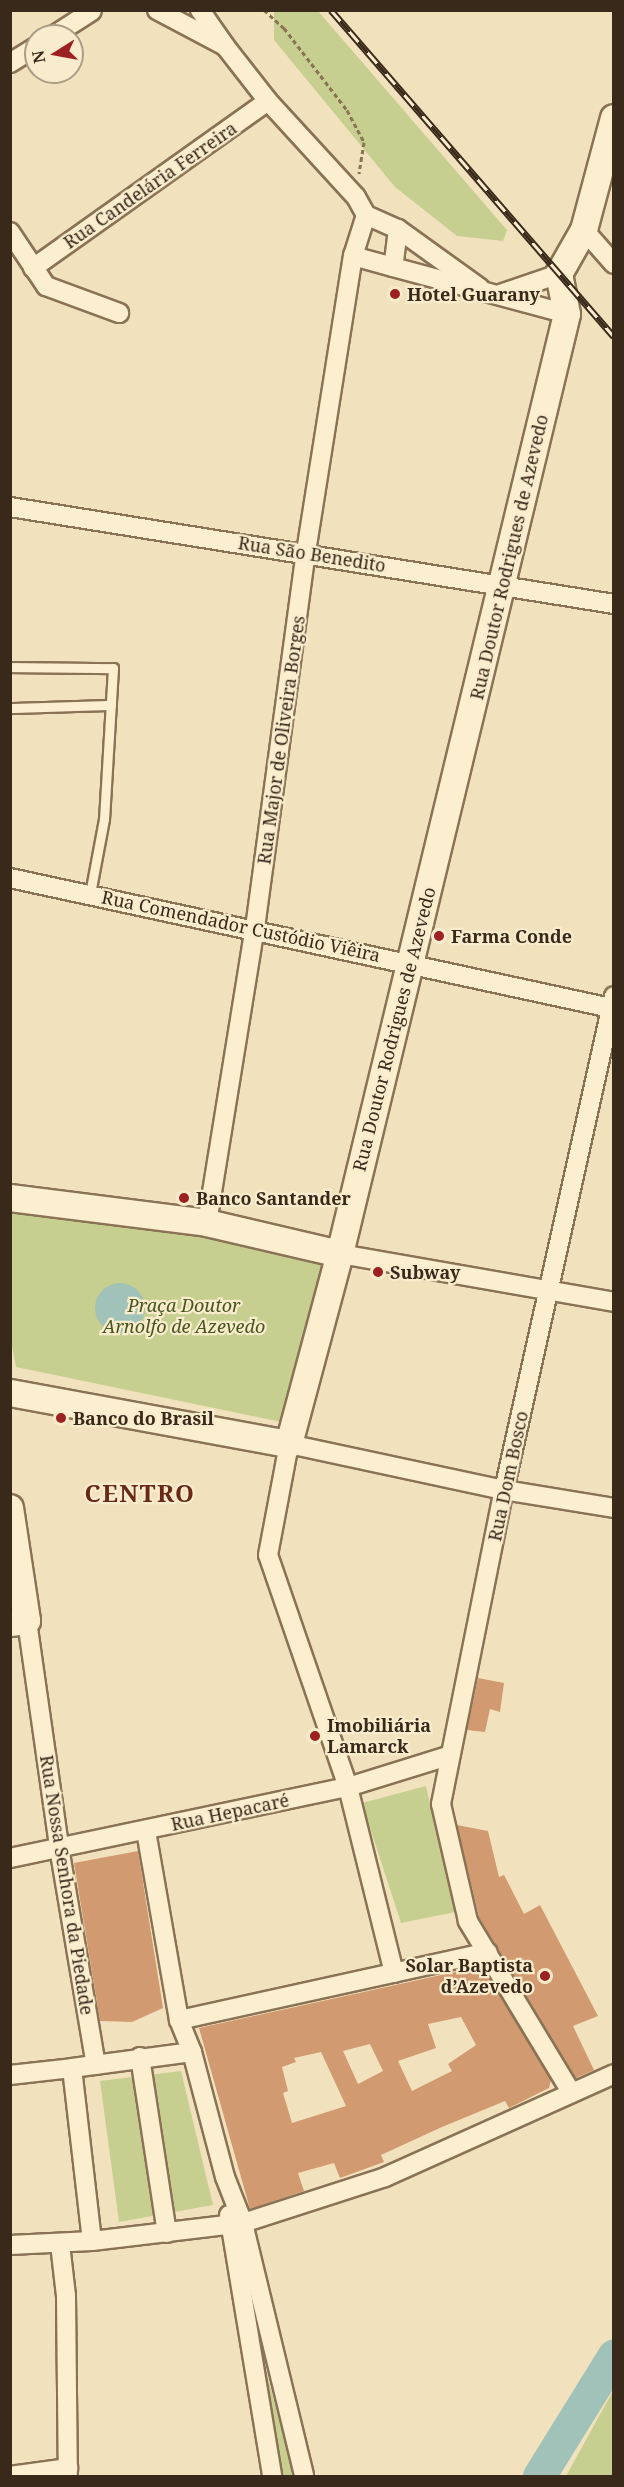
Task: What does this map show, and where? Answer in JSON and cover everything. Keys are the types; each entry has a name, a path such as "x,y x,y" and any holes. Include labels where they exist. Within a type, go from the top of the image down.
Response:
{"street":[{"path":"157,10 225,46"},
{"path":"200,10 268,101 356,197 366,215 398,229 480,288"},
{"path":"73,24 94,11"},
{"path":"10,63 24,54"},
{"name":"Rua Candelária Ferreira","path":"33,268 268,101"},
{"path":"500,294 559,274 584,230 614,118"},
{"name":"Rua Major de Oliveira Borges","path":"207,1223 255,927 306,552 353,256 366,215"},
{"path":"393,267 398,229"},
{"path":"584,230 614,264"},
{"path":"10,232 46,286 119,314"},
{"path":"353,256 480,288 567,314"},
{"name":"Rua Doutor Rodrigues de Azevedo","path":"394,1973 348,1787 268,1556 289,1444 340,1254 567,314 559,274"},
{"name":"Rua São Benedito","path":"10,507 306,552 614,604"},
{"name":"Rua Comendador Custódio Viêira","path":"10,878 612,1002"},
{"name":"Rua Dom Bosco","path":"571,2092 468,1921 441,1804 448,1756 504,1490 612,1002"},
{"path":"10,1198 207,1223 340,1254 614,1302"},
{"path":"10,1394 289,1444 504,1490 614,1508"},
{"name":"Rua Nossa Senhora da Piedade","path":"10,1508 19,1622 96,2065"},
{"name":"Rua Hepacaré","path":"10,1858 348,1787 448,1756"},
{"path":"146,1830 179,2020 192,2052 304,2476"},
{"path":"179,2020 488,1952"},
{"path":"10,2075 192,2052"},
{"path":"140,2057 167,2233"},
{"path":"72,2068 92,2241"},
{"path":"10,2245 60,2244 237,2224 385,2177 614,2074"},
{"path":"237,2224 272,2476"},
{"path":"10,2476 68,2472 66,2296 60,2244"}],"lane":[{"path":"10,667 113,668 104,819 90,894"},
{"path":"10,708 111,705"}],"path":[{"path":"264,10 284,28 347,110 364,142 356,197"}],"green space":[{"path":"274,11 318,11 507,230 503,241 457,236 395,187 274,40"},
{"name":"Praça Doutor Arnolfo de Azevedo","path":"10,1201 207,1235 330,1263 291,1424 16,1367 10,1335"},
{"path":"426,1786 455,1912 401,1923 362,1803"},
{"path":"181,2071 213,2205 119,2222 100,2081"},
{"path":"256,2333 294,2476 279,2476"},
{"path":"613,2391 613,2476 566,2476"}],"water":[{"path":"115,1283 125,1283 138,1290 145,1303 145,1313 138,1326 125,1333 115,1333 106,1329 99,1322 95,1313 95,1303 99,1294 106,1287"}],"building":[{"path":"478,1678 504,1683 500,1712 490,1709 485,1732 467,1730"},
{"path":"457,1825 488,1831 499,1877 504,1875 524,1914 540,1905 598,2016 573,2026 594,2070 576,2078 479,1917"},
{"path":"138,1851 163,2008 132,2022 100,2021 74,1863"},
{"path":"482,1966 551,2080 549,2088 509,2108 505,2101 381,2155 384,2162 340,2178 334,2163 298,2173 304,2191 250,2209 199,2028","holes":["461,2017 476,2045 448,2064 452,2071 412,2091 398,2061 436,2048 428,2024","370,2044 383,2071 358,2084 343,2051","321,2052 346,2106 292,2123 283,2093 288,2091 282,2067 296,2062 294,2058"]}],"waterway":[{"path":"539,2476 614,2355"}],"railway":[{"path":"331,10 614,337"}],"place":[{"name":"Hotel Guarany","path":"395,294"},
{"name":"Farma Conde","path":"439,936"},
{"name":"Banco Santander","path":"184,1198"},
{"name":"Subway","path":"378,1272"},
{"name":"Banco do Brasil","path":"61,1418"},
{"name":"Imobiliária Lamarck","path":"315,1736"},
{"name":"Solar Baptista d’Azevedo","path":"545,1976"}],"district":[{"name":"CENTRO","path":"140,1493"}]}
